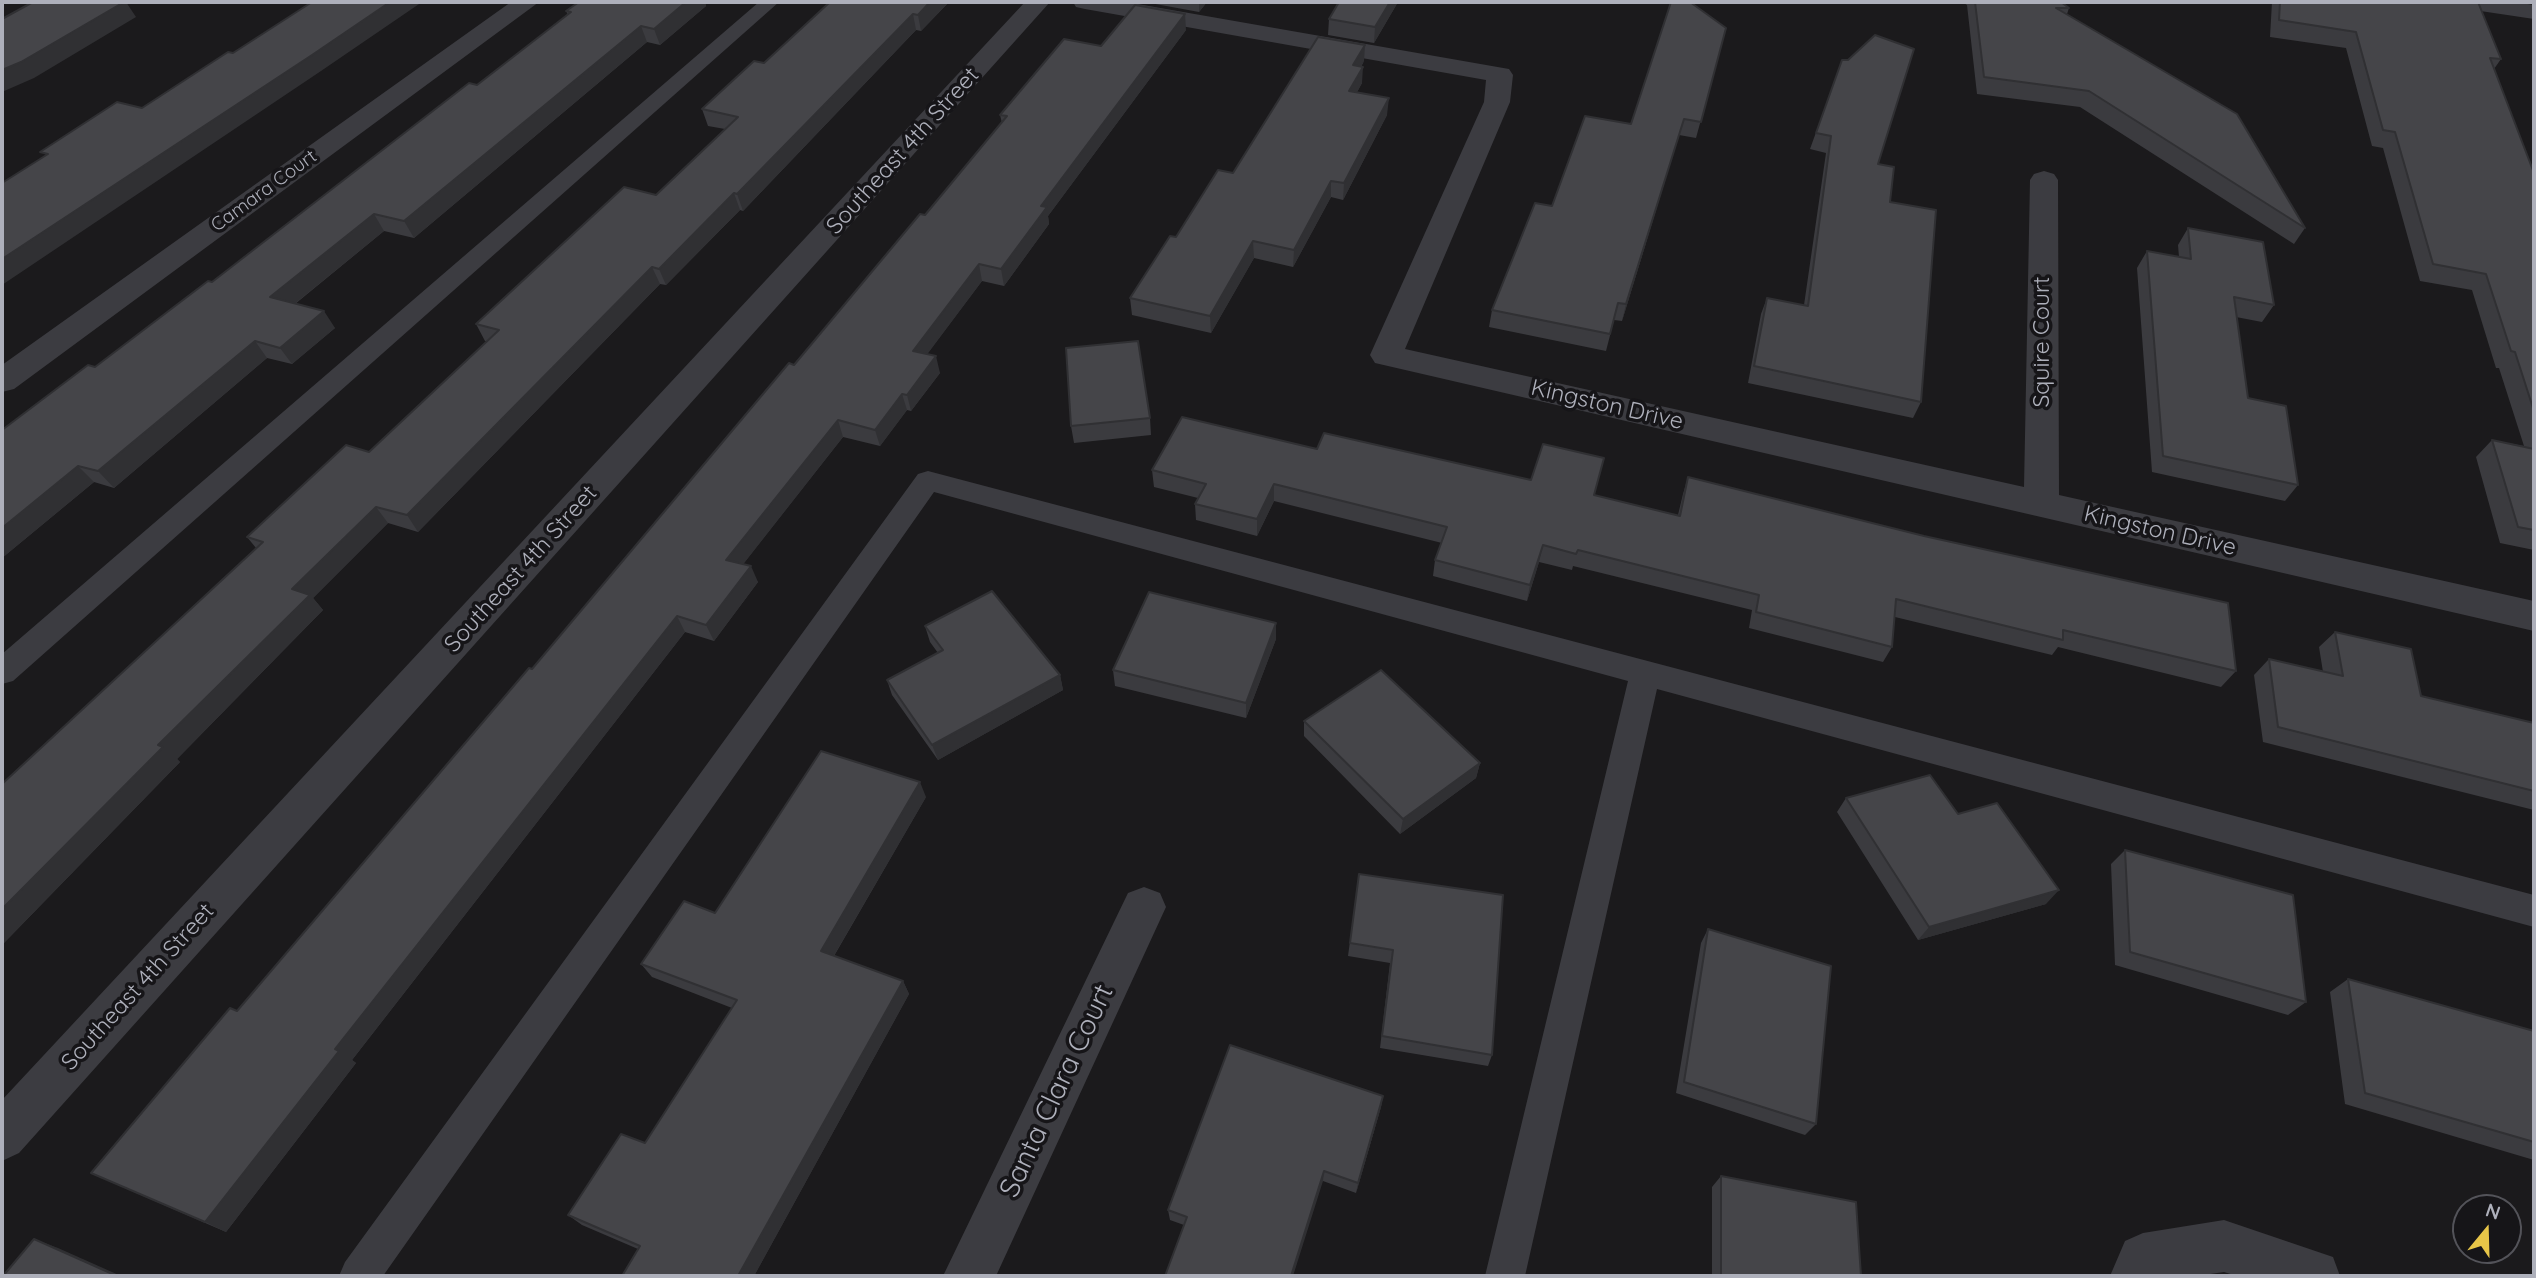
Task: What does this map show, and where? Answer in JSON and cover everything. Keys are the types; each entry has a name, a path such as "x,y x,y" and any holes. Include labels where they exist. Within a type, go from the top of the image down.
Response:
{"street":[{"name":"Camara Court","path":"2,381 527,2"},
{"name":"Southeast 4th Street","path":"2,1136 1038,2"},
{"name":"Kingston Drive","path":"1085,2 1500,75 1497,102 1386,355 2534,616"},
{"path":"2467,2 2534,12"},
{"name":"Squire Court","path":"2041,504 2043,180"},
{"name":"Santa Clara Court","path":"969,1276 1144,906"},
{"path":"2136,1276 2143,1259 2224,1246 2314,1276"}],"lane":[{"path":"2,672 770,2"},
{"path":"359,1276 928,481 2534,911"},
{"path":"1504,1276 1645,673"}],"building":[{"path":"33,2 124,2 21,62 2,70 2,19"},
{"path":"312,2 390,2 2,259 2,183 48,154 40,152 117,102 142,108"},
{"path":"579,2 686,2 654,29 641,26 404,221 374,214 270,297 324,311 280,348 255,341 98,471 78,466 2,528 2,430 88,365 95,367 208,281 212,282 469,83 477,85 571,12 566,11"},
{"path":"830,2 930,2 918,15 913,14 737,194 734,193 659,269 652,267 407,515 376,507 292,589 310,595 158,745 163,747 2,909 2,784 263,542 247,537 346,445 369,452 499,330 476,324 624,187 656,195 738,117 702,109 754,61 764,63"},
{"path":"1339,2 1390,2 1375,27 1329,19"},
{"path":"1671,2 1690,2 1726,28 1701,122 1684,119 1626,304 1618,303 1610,334 1492,310 1535,203 1552,206 1585,116 1631,124"},
{"path":"1975,2 2061,2 2069,8 2056,8 2237,114 2305,228 2089,91 1984,77"},
{"path":"2280,2 2478,2 2501,59 2490,58 2534,173 2534,411 2486,274 2433,264 2395,132 2383,130 2356,32 2279,20"},
{"path":"1135,5 1185,14 1041,206 1047,207 1001,269 979,264 913,351 936,356 907,395 902,394 875,430 838,420 726,560 751,566 706,625 677,616 335,1049 339,1051 205,1222 91,1173 230,1008 237,1011 529,668 532,669 789,363 794,365 920,214 925,215 1007,116 1000,115 1064,39 1101,46"},
{"path":"1875,35 1914,49 1878,164 1894,167 1890,202 1936,210 1921,402 1754,366 1767,298 1808,306 1831,136 1816,133 1842,60 1848,60"},
{"path":"1318,37 1365,45 1353,65 1363,67 1349,91 1389,98 1344,183 1331,181 1294,250 1253,241 1210,316 1130,298 1170,236 1176,237 1218,170 1233,173"},
{"path":"2188,228 2263,242 2274,305 2234,297 2248,398 2286,406 2298,485 2163,456 2147,251 2191,259"},
{"path":"1138,341 1150,418 1071,426 1066,348"},
{"path":"1182,417 1317,449 1324,433 1531,480 1543,444 1604,458 1594,495 1680,516 1688,477 1924,536 2228,603 2236,671 2063,630 2063,640 1896,599 1892,647 1756,612 1759,595 1578,550 1576,554 1543,545 1530,585 1435,560 1447,527 1274,484 1257,519 1195,504 1206,484 1152,470"},
{"path":"2492,440 2534,449 2534,530 2518,527"},
{"path":"992,591 1060,675 932,745 887,680 943,650 925,626"},
{"path":"1149,592 1276,623 1246,703 1113,670"},
{"path":"2335,632 2411,649 2421,696 2534,723 2534,791 2278,727 2269,659 2343,676"},
{"path":"1381,670 1480,763 1403,819 1304,721"},
{"path":"821,751 920,782 821,951 903,981 738,1276 622,1276 640,1246 568,1215 621,1134 645,1143 737,1000 641,964 684,901 715,913"},
{"path":"1930,775 1958,814 1997,803 2059,890 1929,927 1846,798"},
{"path":"2125,850 2293,895 2306,1002 2130,952"},
{"path":"1359,874 1503,895 1492,1055 1382,1036 1393,950 1350,943"},
{"path":"1708,929 1831,966 1816,1124 1684,1082"},
{"path":"2348,979 2534,1031 2534,1142 2365,1093"},
{"path":"1230,1045 1383,1096 1358,1183 1324,1171 1291,1276 1165,1276 1187,1217 1168,1210"},
{"path":"1721,1176 1856,1202 1861,1276 1721,1276"},
{"path":"34,1239 117,1276 3,1276"}]}
